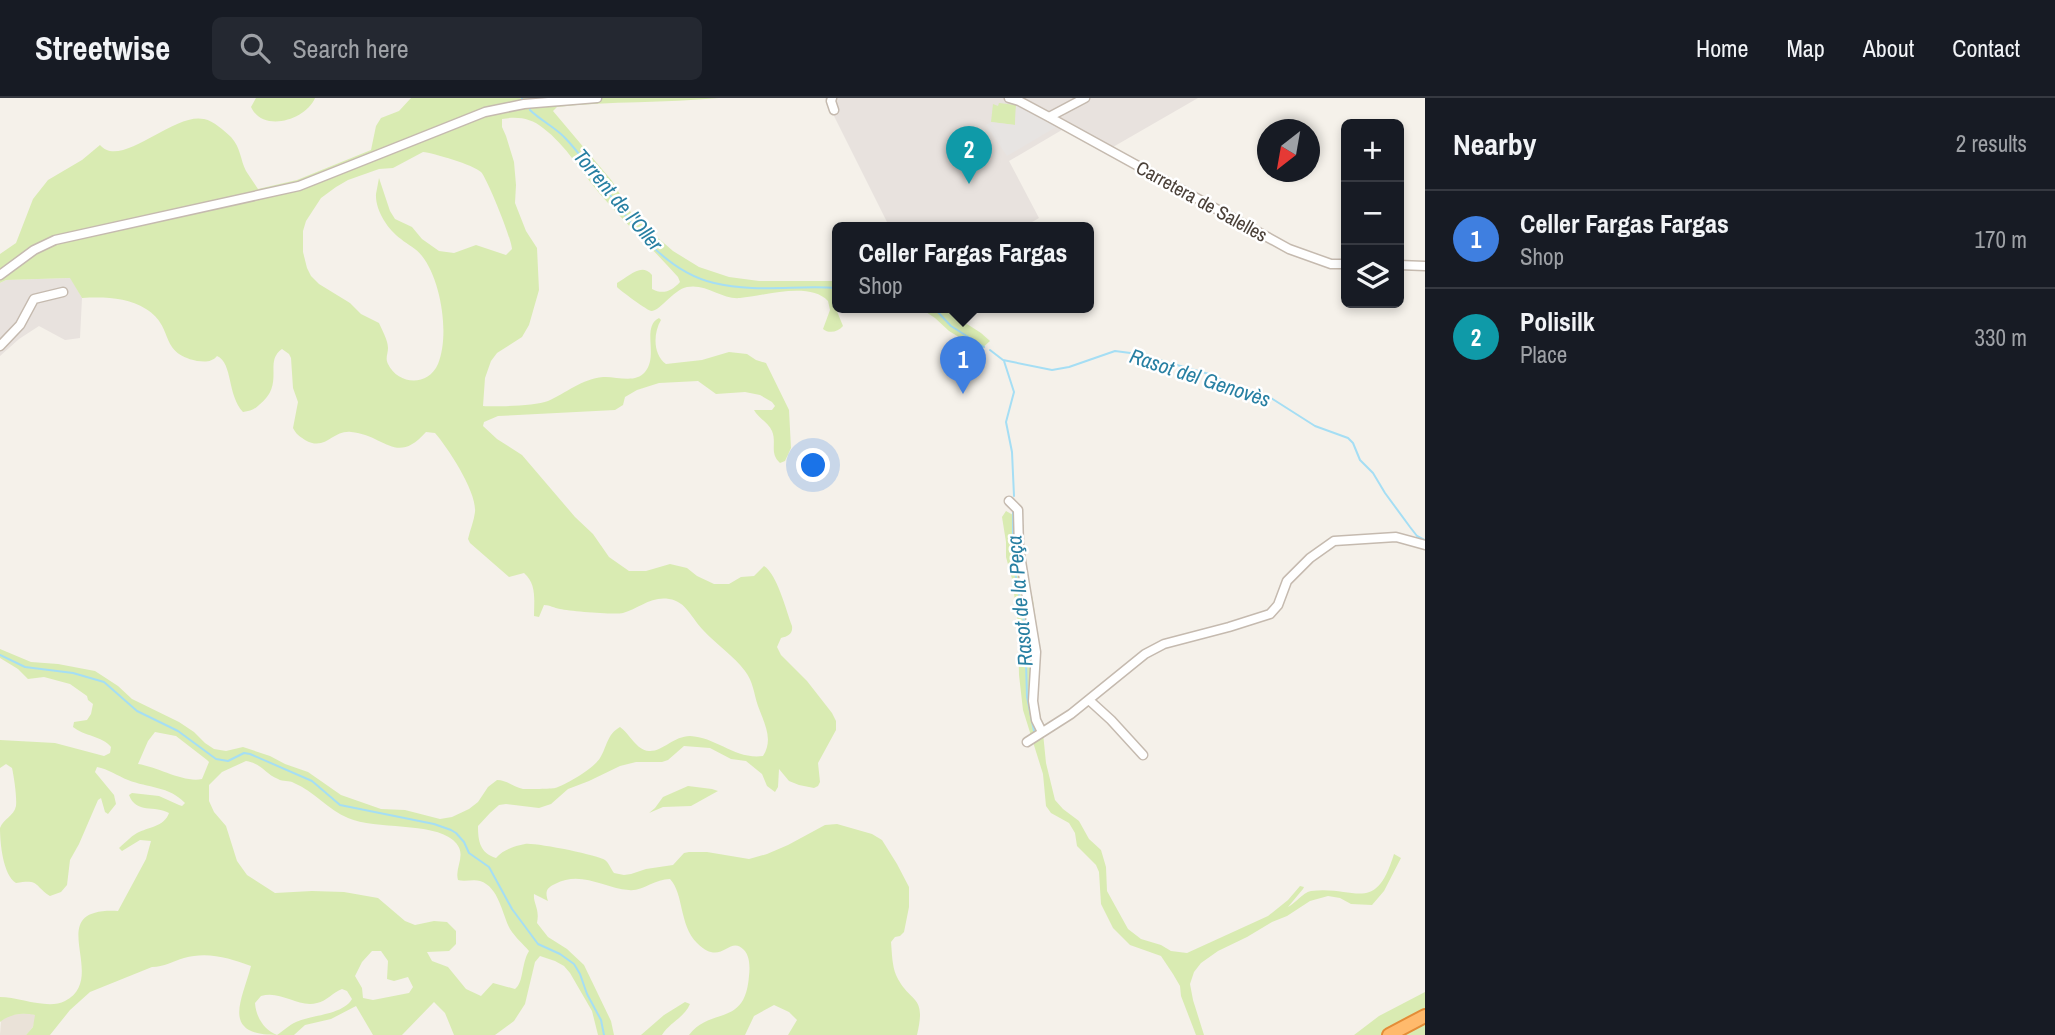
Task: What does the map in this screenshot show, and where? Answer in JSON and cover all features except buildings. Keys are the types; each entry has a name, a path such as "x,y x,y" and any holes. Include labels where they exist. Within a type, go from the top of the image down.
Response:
{"highway":[{"path":"1389,1035 1425,1016"}],"street":[{"path":"0,275 34,250 55,240 299,187 485,112 524,104 597,98"},
{"path":"832,98 834,110"},
{"name":"Carretera de Salelles","path":"1009,98 1049,117 1289,250 1331,264 1341,264"},
{"path":"1049,117 1085,98"},
{"path":"1404,265 1425,266"},
{"path":"0,346 20,324 34,299 63,292"},
{"path":"1009,500 1018,510 1019,549 1036,652 1033,701 1042,732"},
{"path":"1027,742 1055,725 1144,654 1164,644 1270,614 1280,601 1287,581 1310,558 1334,541 1396,537 1425,545"},
{"path":"1089,699 1143,755"}],"shaded area":[{"path":"825,98 1198,98 1113,147 1072,124 1009,161 1039,218 1032,222 887,222"},
{"path":"1016,105 1056,127 1007,156 986,125 991,122 1015,125"},
{"path":"71,278 82,298 80,338 65,340 39,326 0,356 0,283 6,280"},
{"path":"10,1015 35,1015 35,1020 26,1035 0,1035 1,1021"}],"green space":[{"path":"256,98 315,98 303,112 294,117 274,121 257,115 251,107"},
{"path":"411,98 719,98 577,105 557,107 553,111 612,181 633,216 673,251 699,267 729,277 759,281 832,281 832,313 838,313 843,326 833,332 823,329 830,310 828,301 810,292 786,291 734,298 694,286 677,292 656,310 646,308 617,287 617,283 639,270 644,270 652,275 652,289 664,292 680,282 678,277 593,186 551,135 529,120 502,119 502,127 514,162 515,203 526,231 537,248 539,290 529,325 522,337 497,353 491,361 485,378 483,406 542,403 595,378 631,379 641,376 651,358 651,328 659,318 661,320 656,344 659,355 666,364 702,360 729,352 747,354 766,363 789,410 791,448 785,461 780,463 777,459 772,431 754,410 772,410 775,406 772,402 760,395 745,392 716,394 698,381 659,383 637,390 625,397 623,405 615,410 498,416 484,422 483,426 522,455 593,534 609,557 629,571 646,571 670,564 687,568 714,584 729,584 741,577 754,576 764,566 769,570 792,626 791,633 781,638 777,647 781,655 807,681 836,721 836,730 818,763 820,782 814,788 799,785 789,781 779,769 775,792 767,786 762,774 746,761 731,759 710,748 684,746 662,762 636,762 620,766 568,789 551,804 539,808 499,805 478,826 479,841 486,853 496,858 517,846 540,845 600,858 606,861 614,873 624,875 673,865 684,853 689,852 749,859 788,845 825,825 837,824 872,834 882,840 909,887 909,907 904,932 891,942 896,975 916,1001 920,1012 917,1035 788,1035 797,1020 789,1012 774,1005 754,1016 745,1035 689,1035 698,1026 734,1010 741,1003 746,992 749,962 746,953 739,946 713,952 697,943 687,928 678,893 670,879 634,890 574,879 550,887 547,893 548,901 534,894 537,923 548,937 567,949 584,965 611,1021 614,1035 598,1035 592,1011 570,973 564,966 540,956 535,962 525,1004 514,1021 495,1035 454,1035 445,1013 434,1002 402,1035 373,1035 356,1006 331,1019 305,1025 294,1035 277,1035 259,1033 248,1029 241,1022 239,1014 251,966 210,955 193,956 152,967 90,992 70,1010 50,1035 26,1035 33,1027 35,1015 16,1014 0,1022 0,997 50,1004 65,1001 77,990 82,976 79,931 83,920 95,913 118,911 146,859 151,841 140,840 122,851 119,848 137,833 160,824 169,813 136,805 129,795 159,796 182,806 185,803 165,790 136,783 97,767 95,772 114,795 116,804 108,814 101,798 98,800 70,860 67,885 61,892 50,896 33,882 16,883 5,866 1,842 0,828 13,812 16,802 12,768 6,764 0,768 0,740 55,743 104,756 110,753 111,747 103,740 73,727 74,722 87,720 91,714 93,704 87,696 70,684 44,677 28,679 0,658 0,649 31,662 95,671 132,699 179,722 214,749 226,751 243,747 308,772 341,795 381,809 405,810 440,819 469,809 497,780 523,789 553,788 566,783 597,762 610,737 620,727 644,750 654,751 679,738 690,736 709,740 744,755 763,756 768,737 752,683 741,666 675,600 656,599 623,613 573,611 544,605 539,617 534,616 534,593 528,577 524,573 509,577 470,543 468,539 475,512 471,493 454,459 435,433 426,432 416,442 398,448 351,432 344,432 318,444 312,443 299,436 293,428 298,402 293,388 291,358 282,349 274,360 273,381 267,397 255,408 243,412 234,397 226,365 222,360 217,356 208,361 197,361 176,352 161,324 146,309 123,300 82,298 70,278 6,280 0,283 0,254 16,243 33,199 48,180 82,160 100,145 109,151 121,150 191,119 211,122 231,137 239,149 246,171 258,189 297,180 371,150 376,126 381,118 399,111","holes":["423,152 453,160 481,172 512,249 506,255 476,245 454,253 439,251 422,239 412,227 395,219 379,178 376,200 380,213 391,230 417,251 429,266 442,308 443,338 438,364 427,377 413,380 399,376 388,364 388,345 379,323 361,314 350,303 311,276 303,252 303,231 306,221 321,198 336,187 379,169 393,168","155,732 176,736 209,762 202,779 187,779 138,764","246,761 252,762 274,777 301,786 348,818 373,824 418,828 444,834 453,840 461,855 458,880 480,881 492,889 510,929 529,951 518,986 515,989 493,983 481,996 466,989 448,967 432,961 427,952 449,951 456,944 456,931 447,922 434,921 415,925 405,921 378,898 344,892 275,893 247,875 237,861 226,826 209,801 209,785 222,772","372,951 381,951 388,961 387,979 394,981 408,977 413,987 409,993 373,1000 363,998 362,988 355,976","342,989 347,991 352,999 342,1008 296,1022 277,1035 272,1033 257,1013 255,1003 261,996 276,995 310,1004 321,1002"]},
{"path":"999,103 1016,105 1015,125 991,122 993,104 998,106"},
{"path":"928,313 950,313 990,341 980,350 949,331"},
{"path":"1006,511 1020,519 1024,526 1024,563 1033,600 1040,650 1036,695 1046,763 1055,800 1079,821 1089,839 1101,850 1106,867 1107,891 1128,929 1141,939 1171,951 1187,953 1268,916 1300,886 1304,887 1288,907 1311,891 1362,894 1371,891 1387,873 1394,854 1401,858 1384,891 1372,905 1351,904 1328,896 1310,901 1201,963 1190,984 1204,1035 1196,1035 1181,996 1180,986 1161,956 1130,945 1113,928 1101,904 1096,865 1077,846 1075,833 1069,823 1051,813 1046,806 1043,774 1023,710 1018,623 1002,517"},
{"path":"688,786 718,791 691,806 663,807 649,813 663,797"},
{"path":"1425,992 1425,1035 1354,1035 1379,1016"},
{"path":"685,1002 690,1004 687,1009 662,1035 641,1035 664,1015"}],"waterway":[{"name":"Torrent de l'Oller","path":"530,110 567,140 649,243 669,261 690,274 714,283 744,288 832,288"},
{"name":"Torrent de l'Oller","path":"939,313 951,326 984,347"},
{"name":"Rasot del Genovès","path":"990,350 1003,360 1052,370 1115,351 1138,354 1216,376 1229,385 1271,398 1315,426 1348,438 1360,460 1373,473 1410,527 1417,536 1425,540"},
{"name":"Rasot de la Peça","path":"1004,361 1014,392 1006,422 1012,452 1014,496"},
{"name":"Rasot de la Peça","path":"1013,512 1013,561 1025,627 1027,697 1034,731"},
{"path":"0,655 25,667 73,673 104,682 137,711 178,731 216,759 228,761 244,753 250,754 312,781 340,805 434,824 456,833 469,853 489,867 512,909 538,944 574,964 601,1020 604,1035"}],"place":[{"name":"Polisilk","path":"969,184"},
{"name":"Celler Fargas Fargas","path":"963,394"}]}
